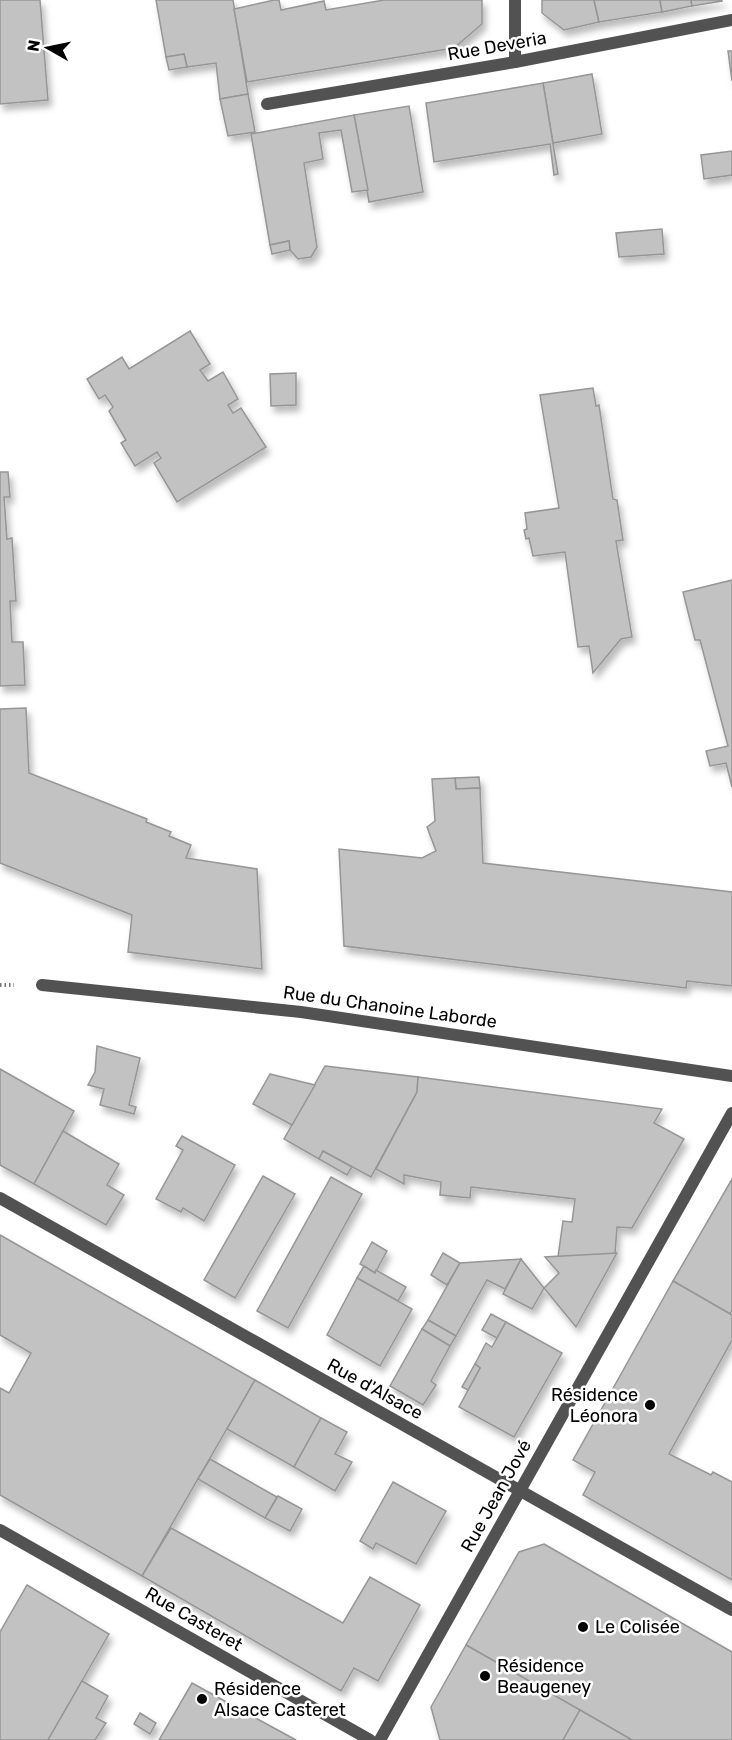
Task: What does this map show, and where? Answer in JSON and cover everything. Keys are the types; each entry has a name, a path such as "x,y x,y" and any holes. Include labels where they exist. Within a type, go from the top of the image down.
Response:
{"street":[{"path":"515,0 515,62"},
{"name":"Rue Deveria","path":"267,104 515,62 732,20"},
{"name":"Rue du Chanoine Laborde","path":"42,985 301,1012 732,1076"},
{"name":"Rue Jean Jové","path":"380,1740 732,1113"},
{"name":"Rue d'Alsace","path":"0,1198 732,1610"},
{"name":"Rue Casteret","path":"0,1530 370,1740"}],"building":[{"path":"0,0 40,0 48,100 0,104"},
{"path":"156,0 233,0 248,94 220,99 216,63 187,67 184,54 166,57"},
{"path":"279,0 281,10 324,1 326,10 384,0 482,0 482,24 454,48 247,82 234,9"},
{"path":"542,0 594,0 599,22 564,30 542,13"},
{"path":"594,0 660,0 662,12 599,22"},
{"path":"660,0 691,0 692,6 662,12"},
{"path":"691,0 722,0 722,1 692,6"},
{"path":"728,51 732,51 732,81"},
{"path":"184,54 187,67 169,70 166,57"},
{"path":"592,74 602,134 553,143 543,83"},
{"path":"543,83 558,174 554,175 550,144 434,162 426,103"},
{"path":"248,94 255,132 228,136 220,99"},
{"path":"409,106 423,192 369,202 354,115"},
{"path":"354,115 368,190 352,192 341,130 319,133 323,159 304,163 317,247 311,257 298,259 290,250 289,241 270,245 251,134"},
{"path":"732,151 732,175 704,179 701,155"},
{"path":"662,229 664,254 619,257 616,233"},
{"path":"289,241 290,250 272,254 270,245"},
{"path":"190,331 210,364 200,370 208,381 223,372 238,399 228,405 233,413 241,408 266,447 177,502 154,463 161,458 157,452 135,466 121,443 126,440 109,411 113,407 105,395 99,399 87,379 122,357 129,369"},
{"path":"296,373 296,405 271,406 270,374"},
{"path":"593,388 596,406 599,405 613,499 617,500 623,540 616,541 632,637 621,639 593,673 589,646 578,647 565,552 533,556 529,538 526,539 524,530 527,529 525,513 559,508 540,395"},
{"path":"0,472 8,472 10,497 4,497 7,539 12,538 16,601 10,601 12,642 23,642 25,685 0,686"},
{"path":"732,580 732,787 726,763 710,766 706,751 728,746 700,640 695,640 683,592"},
{"path":"26,708 29,773 147,819 146,822 171,832 169,836 191,845 186,858 257,869 262,969 128,952 132,915 0,863 0,709"},
{"path":"479,777 480,788 456,789 455,778"},
{"path":"455,778 456,789 480,788 483,863 732,892 732,986 687,981 686,988 344,946 339,849 422,858 436,851 427,827 435,821 432,779"},
{"path":"97,1046 140,1058 129,1105 136,1107 134,1114 100,1105 104,1089 88,1085 95,1072"},
{"path":"325,1066 418,1077 417,1092 371,1177 323,1151 319,1159 284,1139"},
{"path":"0,1069 74,1111 34,1184 0,1165"},
{"path":"270,1074 315,1085 292,1125 253,1104"},
{"path":"418,1077 662,1109 654,1123 684,1139 632,1228 617,1227 615,1254 558,1257 563,1221 572,1222 575,1199 471,1187 470,1198 440,1195 441,1182 404,1175 404,1184 376,1169 417,1092"},
{"path":"63,1131 119,1164 107,1185 124,1195 106,1225 34,1184"},
{"path":"182,1136 235,1165 204,1221 183,1208 181,1212 156,1199 183,1150 176,1146"},
{"path":"323,1151 352,1167 347,1175 319,1159"},
{"path":"263,1176 295,1194 235,1298 204,1280"},
{"path":"331,1177 362,1194 288,1328 257,1311"},
{"path":"732,1179 732,1310 730,1314 673,1281"},
{"path":"0,1235 255,1380 142,1576 0,1495 0,1388 9,1393 31,1353 0,1335"},
{"path":"372,1242 387,1251 375,1273 360,1264"},
{"path":"443,1253 460,1263 447,1285 431,1275"},
{"path":"617,1253 576,1327 544,1288 559,1273 545,1257"},
{"path":"521,1259 544,1288 532,1309 503,1294"},
{"path":"521,1259 505,1289 487,1280 456,1336 428,1320 460,1263"},
{"path":"364,1266 406,1287 398,1301 357,1278"},
{"path":"357,1278 412,1309 380,1366 327,1335"},
{"name":"Résidence Léonora","path":"673,1281 732,1315 732,1340 669,1454 711,1475 713,1472 732,1482 732,1580 583,1495 595,1472 573,1460"},
{"path":"491,1314 506,1322 497,1338 482,1330"},
{"path":"428,1320 456,1336 450,1346 422,1329"},
{"path":"506,1322 562,1353 514,1437 459,1407 480,1368 475,1364 486,1343 492,1347"},
{"path":"422,1329 450,1346 431,1381 436,1385 423,1405 390,1386"},
{"path":"475,1364 480,1368 468,1390 462,1387"},
{"path":"255,1380 321,1418 294,1467 227,1429"},
{"path":"321,1418 347,1432 335,1454 352,1462 335,1491 294,1467"},
{"path":"210,1459 277,1497 265,1518 198,1479"},
{"path":"393,1482 446,1511 416,1564 376,1543 373,1549 360,1541"},
{"path":"278,1496 302,1509 290,1531 265,1518"},
{"path":"171,1528 343,1623 370,1577 420,1605 378,1681 354,1668 341,1691 142,1576"},
{"name":"Le Colisée","path":"544,1544 732,1652 732,1740 632,1740 466,1645 519,1552"},
{"path":"27,1585 109,1634 48,1740 0,1740 0,1632"},
{"name":"Résidence Beaugeney","path":"466,1645 580,1710 563,1740 440,1740 431,1707"},
{"path":"82,1681 108,1696 96,1718 106,1723 95,1740 48,1740"},
{"name":"Résidence Alsace Casteret","path":"192,1683 250,1715 296,1740 159,1740"},
{"path":"580,1710 632,1740 563,1740"},
{"path":"140,1713 156,1723 150,1734 134,1724"}],"place":[{"name":"Résidence Léonora","path":"650,1405"},
{"name":"Le Colisée","path":"583,1627"},
{"name":"Résidence Beaugeney","path":"485,1676"},
{"name":"Résidence Alsace Casteret","path":"202,1699"}]}
